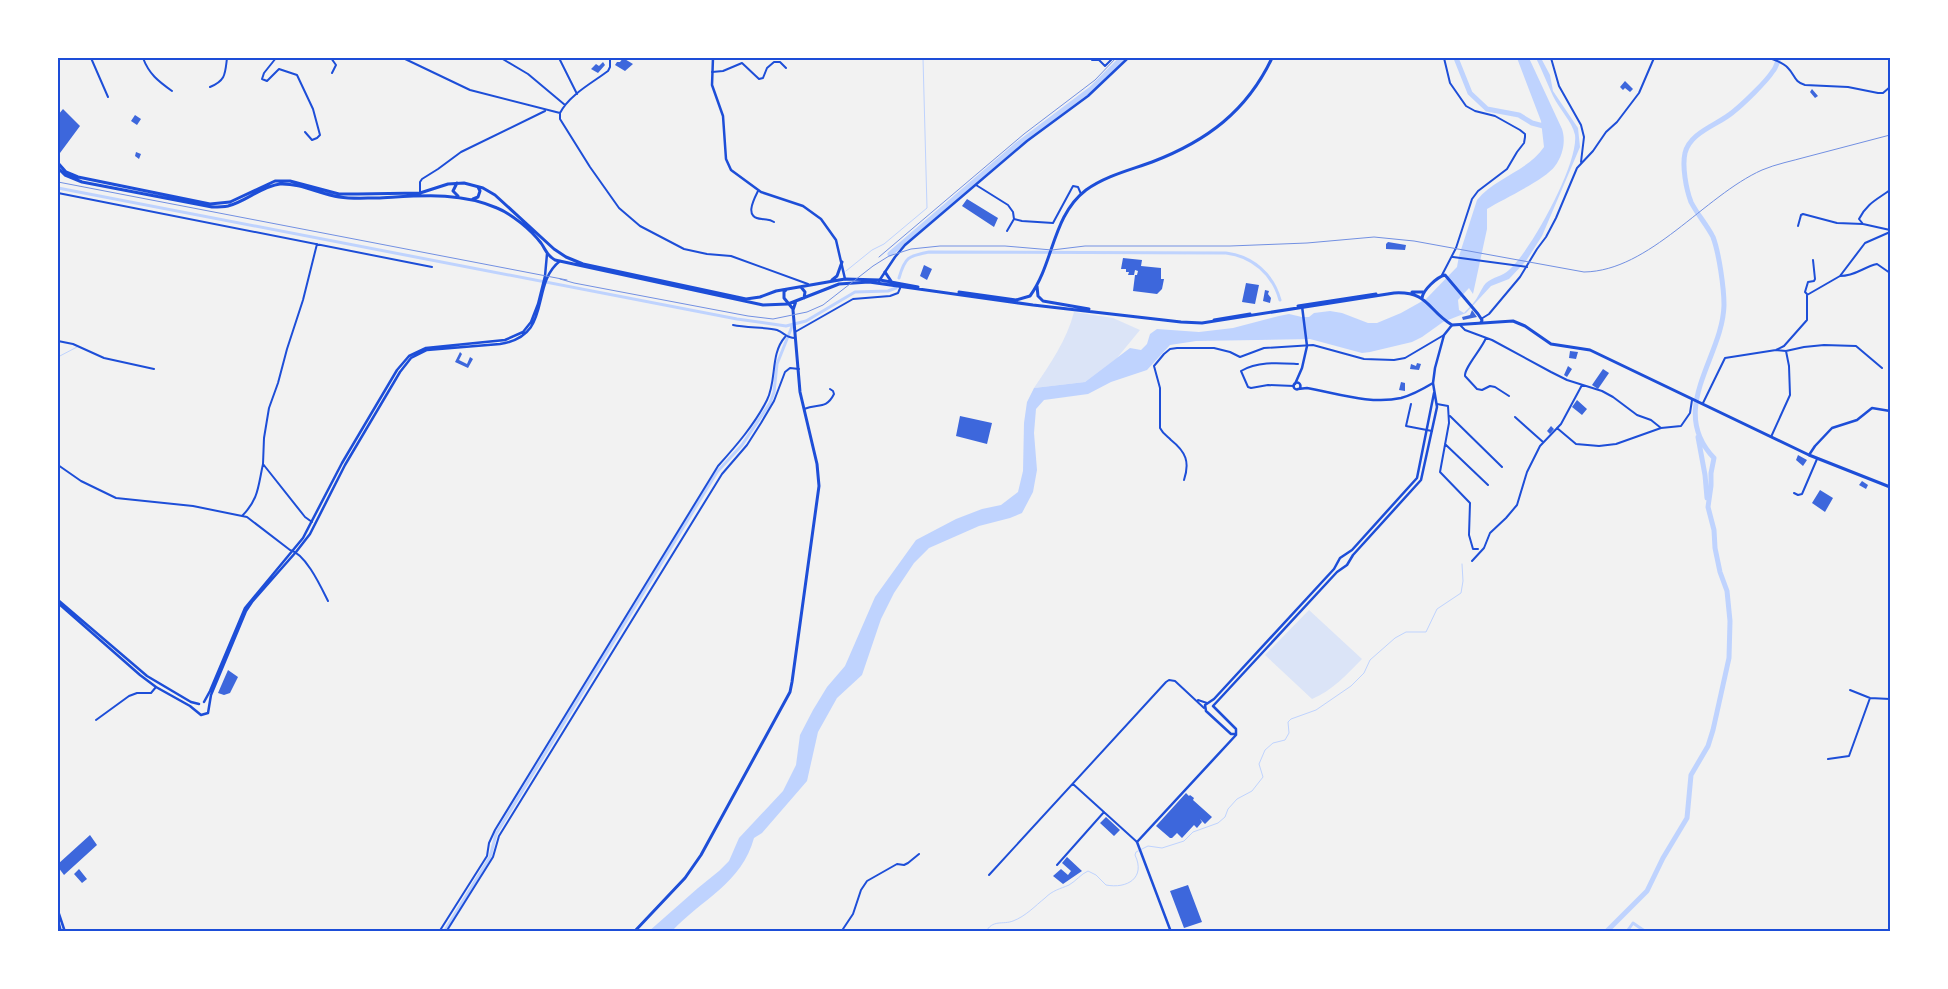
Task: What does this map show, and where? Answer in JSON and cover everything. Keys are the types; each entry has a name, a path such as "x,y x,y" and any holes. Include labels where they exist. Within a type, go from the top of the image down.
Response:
{"main road":[{"path":"1033,305 1029,302 1030,296 1049,258 1063,218 1081,195 1105,180 1176,152 1206,135 1249,98 1272,58"},
{"path":"58,163 66,172 78,177 210,204 230,202 275,181 290,180 339,194 420,193 448,184 458,183 477,186 494,196 560,254 583,264 746,299 760,298 776,291 831,281 879,281 1016,300 1034,294 1047,303 1188,321 1212,320 1396,292 1424,292"},
{"path":"58,168 68,177 90,184 212,207 228,206 278,184 292,184 339,197 458,196 473,199 500,209 537,239 551,258 758,304 788,304 845,281"},
{"path":"458,183 453,190 458,196"},
{"path":"473,199 480,191 477,186"},
{"path":"547,254 549,249 554,249"},
{"path":"560,254 560,261"},
{"path":"831,281 837,276 842,262"},
{"path":"885,272 891,282"},
{"path":"1422,298 1424,292 1442,275 1447,277 1477,313 1481,319 1481,324"},
{"path":"879,281 901,286 1033,305 1202,323 1301,306 1394,293 1412,294 1422,298 1452,325 1517,322 1551,344 1590,350 1701,405 1809,455 1890,487"},
{"path":"1033,305 1038,303 1038,283"},
{"path":"801,287 805,294 804,298"},
{"path":"786,290 783,296 793,310"},
{"path":"634,932 685,878 693,866 790,692 796,663 819,486 817,464 804,409 798,369 793,310 796,301"}],"street":[{"path":"90,58 108,97"},
{"path":"143,58 158,82 172,91"},
{"path":"210,87 219,83 224,78 227,58"},
{"path":"276,58 264,73 262,79 267,81 279,69 297,75 313,109 320,134 313,140 305,132"},
{"path":"331,58 336,65 332,73"},
{"path":"403,58 470,90 560,113"},
{"path":"501,58 528,74 565,105"},
{"path":"559,58 577,94"},
{"path":"610,58 608,71 565,105 560,113 560,120 622,211 640,226 684,249 706,254 731,256 811,285"},
{"path":"713,58 713,89 724,116 728,164 734,174 758,191 803,206 818,217 835,237 845,281"},
{"path":"1092,58 1092,60 1100,60 1105,66 1113,58"},
{"path":"879,281 905,245 1027,141 1094,91 1128,58"},
{"path":"1442,275 1453,257 1475,195 1507,169 1524,143 1525,137 1520,130 1495,116 1475,111 1466,106 1450,83 1444,58"},
{"path":"1481,319 1489,314 1527,267 1546,237 1581,163 1584,137 1581,125 1559,86 1551,58"},
{"path":"1581,163 1606,132 1617,122 1639,93 1654,58"},
{"path":"1770,58 1787,67 1799,83 1805,85 1848,87 1878,93 1883,93 1890,87"},
{"path":"712,72 723,71 742,63 759,80 763,78 767,68 774,62 780,62 786,68"},
{"path":"420,193 420,182 422,179 438,170 461,152 547,111"},
{"path":"1583,152 1588,156"},
{"path":"976,185 1008,205 1013,212 1014,219 1007,231"},
{"path":"1014,219 1053,223 1072,186 1078,187 1081,195"},
{"path":"1863,224 1859,219 1863,212 1876,198 1890,190"},
{"path":"758,191 750,209 752,214 761,220 770,219 774,222"},
{"path":"58,194 432,266"},
{"path":"1798,226 1801,214 1803,214 1837,223 1863,224 1890,231"},
{"path":"1807,295 1840,276 1865,244 1890,231"},
{"path":"242,516 252,505 256,496 263,464 264,438 269,408 303,300 317,244"},
{"path":"58,602 156,687 198,711 201,715 206,715 210,711 211,696 246,611 316,522 345,465 407,362 421,352 431,349 500,344 516,339 526,332 533,324 544,287 547,254"},
{"path":"1453,257 1527,267"},
{"path":"1776,350 1784,346 1807,320 1807,295 1805,292 1808,282 1815,279 1813,260"},
{"path":"546,279 552,268 560,261"},
{"path":"1840,276 1854,275 1877,264 1890,274"},
{"path":"796,332 853,299 890,296 898,293 901,286"},
{"path":"58,602 148,676 192,702 199,704 204,702 245,608 295,551 342,463 404,360 426,348 500,341 516,336 527,328 531,322 544,287"},
{"path":"1298,389 1307,344 1304,312 1301,306"},
{"path":"733,325 776,330 785,336 796,338"},
{"path":"1208,712 1350,561 1353,555 1420,482 1437,404 1433,383 1444,336 1452,325"},
{"path":"1460,325 1470,333 1486,338 1529,362 1582,385 1602,391 1613,397 1627,409 1651,420 1661,428"},
{"path":"439,932 487,856 489,843 495,830 718,466 736,446 768,399 774,363 785,336"},
{"path":"1184,480 1187,464 1185,456 1172,440 1162,433 1160,428 1160,388 1154,366 1170,349 1214,348 1240,357 1264,348 1307,344 1321,346 1364,359 1387,361 1405,358 1437,338 1444,336"},
{"path":"1486,338 1478,354 1466,368 1465,376 1477,389 1482,390 1490,386 1495,387 1509,396"},
{"path":"58,341 73,344 104,358 154,369"},
{"path":"1701,405 1706,400 1710,387 1725,358 1824,345 1856,346 1882,368"},
{"path":"1771,437 1790,395 1789,366 1786,351"},
{"path":"1298,364 1270,362 1248,367 1241,371 1248,387 1251,388 1268,385 1300,384 1306,388"},
{"path":"446,932 494,857 499,836 722,474 747,445 761,423 774,401 785,372 790,368 798,369"},
{"path":"1294,385 1300,376"},
{"path":"1298,389 1306,388 1392,400 1408,395 1433,383"},
{"path":"1294,385 1298,389"},
{"path":"1472,561 1484,548 1490,533 1517,505 1527,472 1543,443 1557,428 1582,385"},
{"path":"804,409 812,405 825,406 828,404 834,394 830,389"},
{"path":"1204,708 1334,569 1341,557 1352,550 1416,481 1428,430 1434,389"},
{"path":"1557,428 1576,444 1599,446 1616,444 1661,428 1681,426 1690,413 1692,400"},
{"path":"1411,404 1406,426 1432,431"},
{"path":"1437,404 1448,406 1450,416 1440,472 1470,503 1469,538 1473,548 1478,549"},
{"path":"1809,455 1832,428 1857,420 1872,408 1890,411"},
{"path":"1450,416 1502,467"},
{"path":"1515,417 1543,443"},
{"path":"1445,444 1488,485"},
{"path":"1794,493 1798,496 1802,494 1818,458"},
{"path":"263,464 305,517 312,522"},
{"path":"58,465 81,481 116,498 184,504 250,519 290,550 295,551 315,576 328,601"},
{"path":"1345,556 1350,561"},
{"path":"1338,562 1342,568"},
{"path":"989,875 1169,680 1175,681 1231,734 1237,734"},
{"path":"96,720 129,696 137,693 151,693 156,687"},
{"path":"1850,690 1870,698 1890,699 1890,716"},
{"path":"1828,759 1849,756 1870,698"},
{"path":"1196,700 1208,703 1213,707 1236,729 1237,734"},
{"path":"204,702 210,706"},
{"path":"198,711 199,704"},
{"path":"1137,843 1237,734"},
{"path":"1073,784 1137,843 1171,932"},
{"path":"1057,865 1104,812"},
{"path":"841,932 853,914 861,890 867,881 897,864 904,865 908,863 919,854"},
{"path":"58,911 63,932"},
{"path":"58,920 63,932"}],"shaded area":[{"path":"1074,312 1113,318 1140,330 1117,358 1085,382 1034,388 1062,342"},
{"path":"1309,610 1362,659 1333,687 1312,699 1265,655"}],"water":[{"path":"1517,58 1529,58 1562,129 1564,138 1562,153 1555,166 1542,177 1487,209 1487,229 1473,294 1469,288 1458,300 1459,310 1464,313 1486,283 1507,272 1518,260 1552,206 1569,165 1574,148 1575,135 1553,96 1536,58 1541,58 1550,75 1553,91 1578,128 1580,147 1542,236 1526,261 1509,279 1491,286 1466,313 1443,322 1412,342 1362,353 1310,339 1196,341 1170,345 1147,370 1111,382 1088,394 1044,400 1036,409 1034,433 1037,470 1033,492 1022,513 979,526 929,548 914,563 894,593 881,619 862,675 837,698 818,732 807,781 762,833 754,838 748,854 731,879 672,931 648,932 729,861 739,838 783,791 796,765 800,735 813,710 827,687 845,666 875,597 916,540 956,519 982,509 1001,505 1018,492 1023,471 1024,423 1027,402 1034,388 1085,382 1130,348 1141,350 1147,344 1150,334 1157,329 1199,332 1233,328 1289,314 1309,317 1314,313 1330,311 1342,313 1368,323 1377,323 1401,313 1426,299 1457,267 1477,200 1493,185 1529,162 1544,147 1541,121"}],"building":[{"path":"623,58 633,64 625,71 615,65"},
{"path":"603,62 605,65 598,73 591,69 596,64 599,66"},
{"path":"1625,81 1633,89 1630,92 1620,87"},
{"path":"1812,89 1818,96 1815,98 1810,92"},
{"path":"63,109 80,126 60,153 58,152 58,115"},
{"path":"135,115 141,119 137,125 131,121"},
{"path":"136,152 141,154 139,159 135,156"},
{"path":"967,199 998,218 994,227 962,206"},
{"path":"1388,242 1406,245 1405,250 1386,249"},
{"path":"1123,258 1142,260 1141,266 1161,268 1161,279 1164,279 1162,289 1157,294 1133,291 1135,275 1137,275 1138,271 1135,270 1134,275 1128,275 1129,272 1126,272 1126,269 1121,269"},
{"path":"924,265 932,269 927,280 920,276"},
{"path":"1246,283 1259,285 1255,304 1242,302"},
{"path":"1265,290 1269,291 1270,303 1263,301"},
{"path":"1472,310 1477,317 1463,320 1462,317 1470,315"},
{"path":"1570,351 1578,352 1576,359 1569,358"},
{"path":"460,352 462,354 459,360 467,364 470,357 473,359 468,368 455,362"},
{"path":"1417,363 1421,364 1419,370 1410,369 1411,364 1416,366"},
{"path":"1568,366 1572,369 1567,377 1564,375"},
{"path":"1603,369 1609,373 1598,389 1592,385"},
{"path":"1401,382 1405,383 1405,391 1399,390"},
{"path":"1577,400 1587,409 1582,415 1572,407"},
{"path":"960,416 992,423 987,444 956,436"},
{"path":"1551,426 1554,429 1550,434 1547,431"},
{"path":"1798,455 1807,460 1803,466 1796,460"},
{"path":"1862,481 1868,485 1866,489 1859,485"},
{"path":"1820,490 1833,498 1825,512 1812,503"},
{"path":"228,670 238,677 230,693 224,695 218,693"},
{"path":"1186,793 1194,798 1193,800 1212,817 1205,824 1200,819 1202,822 1197,828 1194,825 1182,838 1177,833 1170,838 1156,826"},
{"path":"1106,817 1120,830 1114,836 1100,823"},
{"path":"90,835 97,845 64,875 58,864"},
{"path":"1067,857 1082,871 1063,884 1053,876 1061,869 1068,875 1071,871 1062,863"},
{"path":"79,869 87,879 82,883 74,874"},
{"path":"1188,885 1202,922 1184,928 1170,891"}],"waterway":[{"path":"846,271 872,250 884,244 927,208 923,58"},
{"path":"890,254 1018,144 1091,89 1122,58"},
{"path":"1456,58 1470,93 1487,109 1519,115 1532,123 1547,127"},
{"path":"1606,932 1647,891 1663,858 1687,818 1691,775 1708,746 1729,658 1730,621 1727,591 1720,572 1715,548 1714,530 1708,507 1714,458 1701,439 1696,421 1696,402 1721,324 1724,305 1723,289 1713,237 1689,197 1684,171 1684,158 1692,140 1698,134 1727,117 1754,93 1774,70 1779,58"},
{"path":"58,188 269,229"},
{"path":"58,188 737,319 786,326 806,321 855,292 888,291 896,288"},
{"path":"899,278 903,266 908,259 912,256 929,252 1226,253 1253,262 1267,274 1280,300"},
{"path":"444,932 490,857 496,834 717,472 742,445 770,403 774,392 777,364 793,324"},
{"path":"58,357 77,347"},
{"path":"1698,437 1707,498"},
{"path":"986,932 991,925 1013,921 1022,916 1051,893 1069,885 1088,871 1096,875 1106,885 1114,886 1127,883 1136,876 1138,870 1136,852 1148,846 1162,848 1184,841 1193,832 1218,823 1225,817 1228,809 1237,799 1252,791 1263,777 1259,764 1265,750 1273,743 1285,740 1289,733 1288,722 1291,719 1316,710 1351,686 1364,673 1370,660 1395,638 1406,632 1426,632 1437,609 1461,593 1463,581 1462,564"},
{"path":"1630,932 1628,930 1633,923 1646,932"}],"railway":[{"path":"879,257 1024,134 1095,80 1116,58"},
{"path":"560,279 748,316 773,319 807,312 823,305 873,266 889,256 911,249 940,246 1005,246 1052,250 1085,246 1230,246 1307,243 1374,237 1414,241 1584,272 1608,268 1632,259 1654,246 1740,182 1762,170 1890,135"},
{"path":"58,182 567,280"}]}
